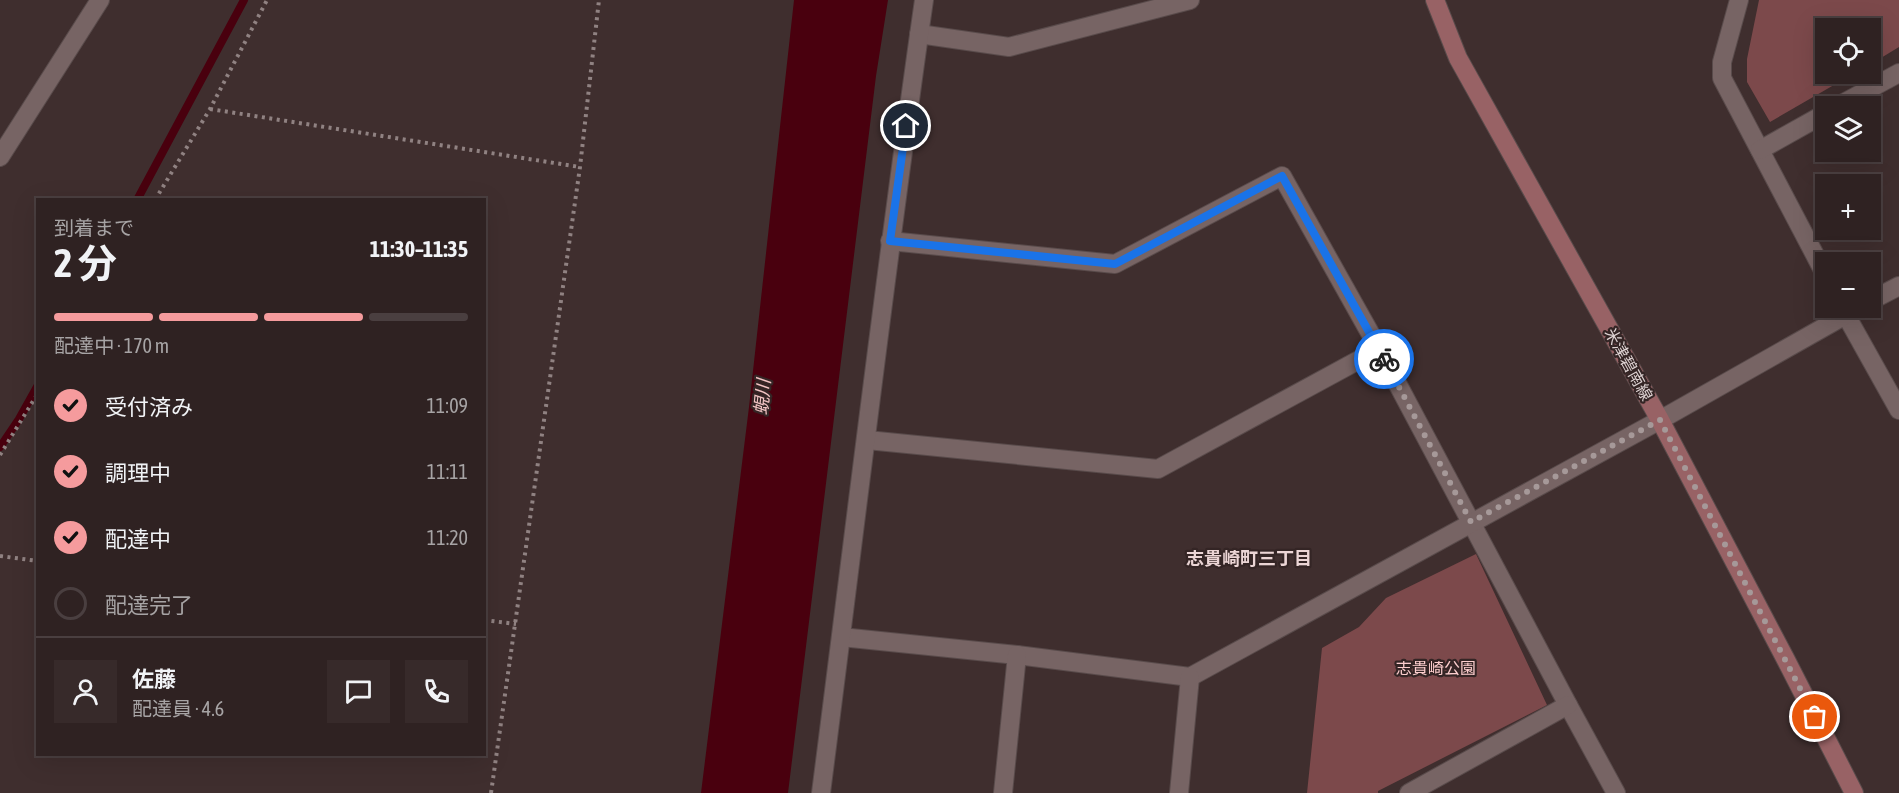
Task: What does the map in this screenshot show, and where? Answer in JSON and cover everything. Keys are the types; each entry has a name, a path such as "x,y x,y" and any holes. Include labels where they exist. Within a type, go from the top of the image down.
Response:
{"main road":[{"name":"米津碧南線","path":"1435,0 1458,58 1660,420 1854,793"}],"street":[{"path":"0,157 100,0"},
{"path":"820,793 867,440 890,241 924,0"},
{"path":"919,34 1009,47 1190,0"},
{"path":"1739,0 1722,62 1722,78 1815,255"},
{"path":"1856,96 1899,73"},
{"path":"1760,150 1815,119"},
{"path":"890,241 1115,264 1282,176 1379,349 1617,793"},
{"path":"1881,295 1899,286"},
{"path":"841,637 1190,677 1660,420 1834,318"},
{"path":"1852,318 1899,410"},
{"path":"867,440 1158,469 1379,349"},
{"path":"1003,793 1017,656"},
{"path":"1179,793 1190,677"},
{"path":"1409,793 1568,705"}],"path":[{"path":"156,198 210,109 267,0"},
{"path":"491,793 580,167 599,0"},
{"path":"210,109 580,167"},
{"path":"0,455 36,396"},
{"path":"0,556 36,561"},
{"path":"486,620 516,624"}],"green space":[{"path":"1759,0 1899,0 1899,47 1881,58 1881,18 1815,18 1815,84 1836,84 1770,122 1747,82 1747,59"},
{"name":"志貴崎公園","path":"1476,554 1547,705 1378,793 1307,793 1322,648 1359,627 1386,598"}],"water":[{"name":"蜆川","path":"794,0 888,0 876,76 788,793 701,793 749,407"}],"waterway":[{"path":"138,198 244,0"},
{"path":"0,447 36,389"}],"way so far":[{"path":"1384,359 1471,522 1660,420 1815,717"}],"district":[{"name":"志貴崎町三丁目","path":"1249,558"}],"route":[{"path":"906,126 890,241 1115,264 1282,176 1384,359"}]}
